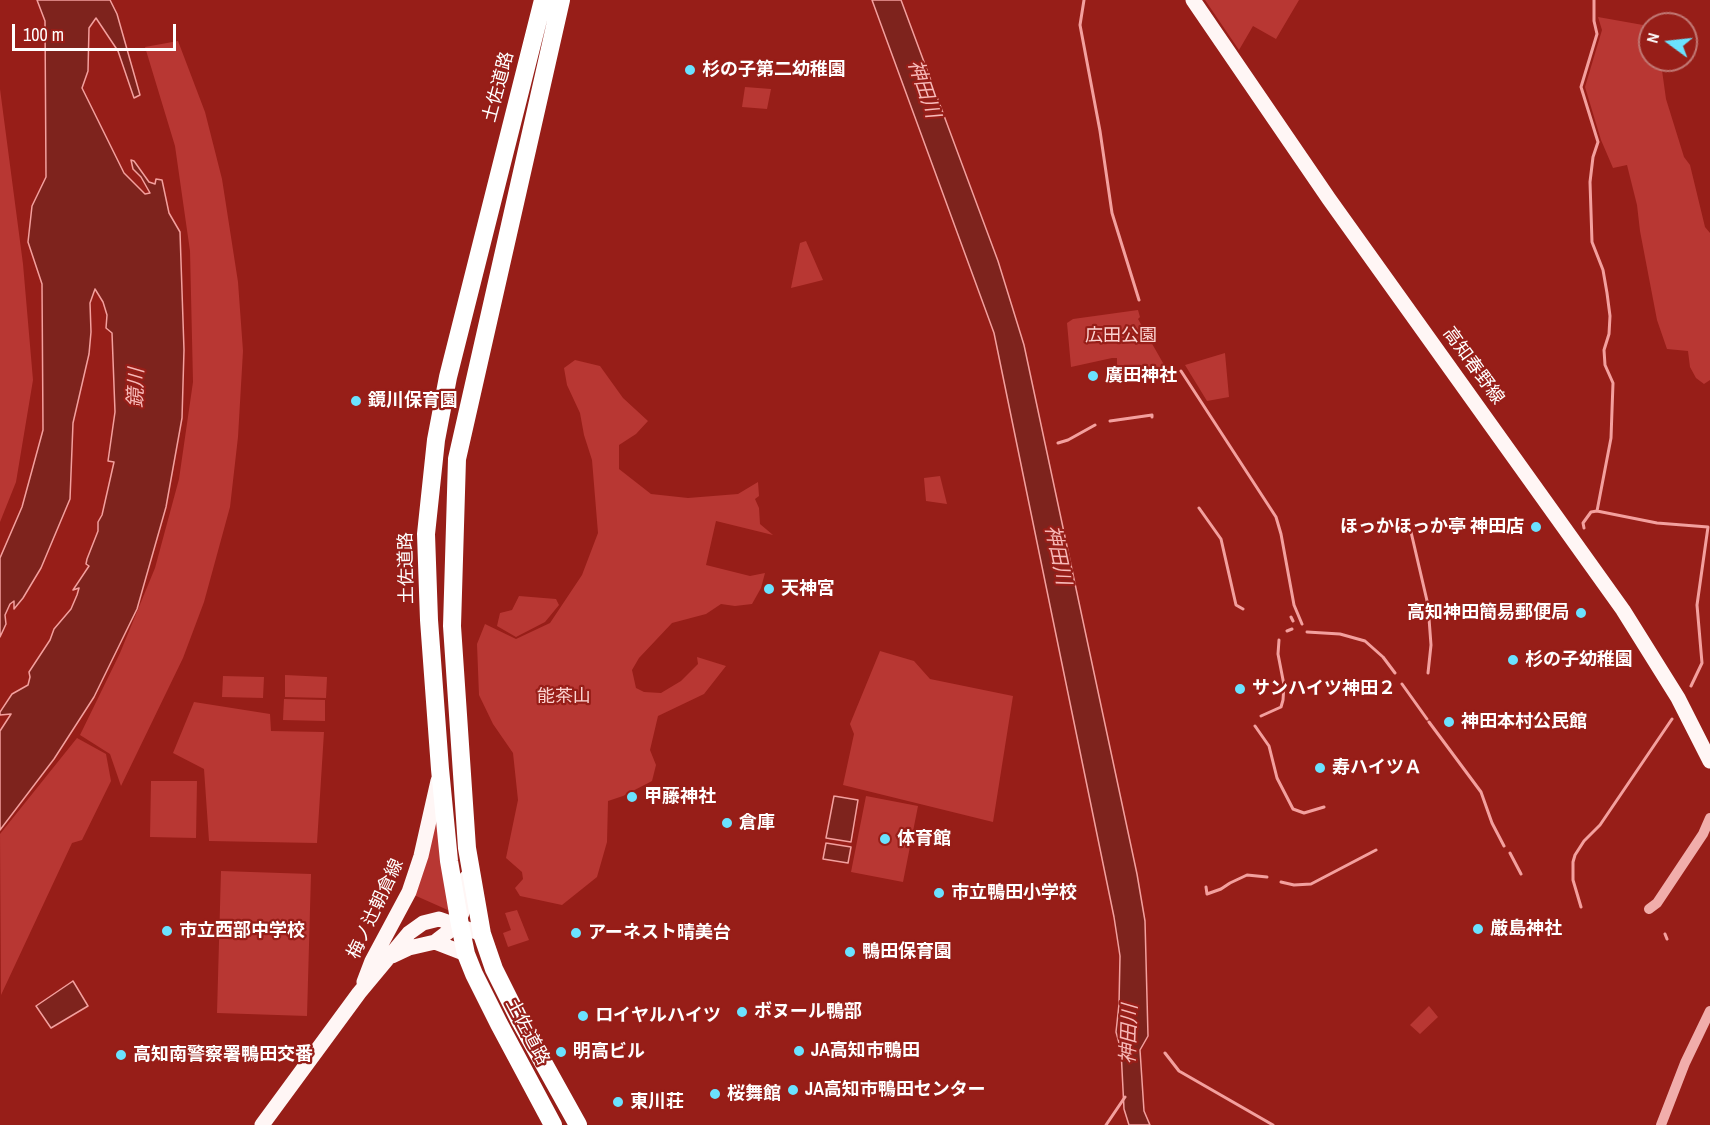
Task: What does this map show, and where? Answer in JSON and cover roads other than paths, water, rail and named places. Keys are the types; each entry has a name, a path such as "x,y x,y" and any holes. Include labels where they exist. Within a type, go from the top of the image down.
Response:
{"highway":[{"name":"土佐道路","path":"543,0 448,377 436,440 426,534 429,620 440,769 448,861 459,923 466,954 474,974 498,1024 553,1125"},
{"name":"土佐道路","path":"561,0 457,459 452,626 467,848 482,934 495,969 519,1019 578,1125"}],"main road":[{"name":"高知春野線","path":"1193,0 1329,199 1623,610 1678,698 1710,761"},
{"name":"梅ノ辻朝倉線","path":"359,993 372,961 409,892 421,856 440,769"},
{"path":"459,923 467,892 467,848"},
{"path":"392,956 409,933 423,923 439,919 459,923 482,934"},
{"name":"梅ノ辻朝倉線","path":"262,1125 359,993 392,956 409,948 435,942 459,923"},
{"path":"435,942 466,954"}],"street":[{"path":"1649,909 1662,895 1710,818"},
{"path":"1661,1125 1685,1063 1710,1011"}],"water":[{"name":"鏡川","path":"37,0 110,0 117,14 140,95 134,98 118,51 96,18 89,28 88,71 82,88 124,173 145,194 150,193 141,177 133,169 131,160 149,182 155,184 156,179 162,180 169,213 180,232 184,350 182,418 166,507 137,609 94,697 54,759 0,830 0,731 11,714 0,715 0,712 12,694 28,685 29,672 50,640 54,629 71,609 79,588 73,590 89,566 86,564 87,559 98,531 98,522 102,515 114,462 108,461 115,412 112,333 106,328 107,315 103,302 95,289 90,303 89,354 73,423 70,499 41,568 14,609 14,601 10,604 5,615 6,624 0,637 0,558 22,507 43,430 42,284 28,242 32,206 46,177 45,21"},
{"name":"神田川","path":"872,0 901,0 998,261 1024,345 1137,874 1145,921 1148,1036 1140,1050 1144,1111 1150,1125 1129,1125 1124,1109 1121,1050 1116,1032 1120,956 1114,917 994,333"},
{"path":"834,796 858,800 851,842 826,838"},
{"path":"826,843 851,847 848,863 823,859"},
{"path":"73,981 88,1006 51,1028 36,1006"}],"waterway":[{"path":"1084,0 1080,25 1100,131 1112,213 1139,300"},
{"path":"1594,0 1594,21 1597,34 1581,87 1598,142 1593,157 1590,182 1592,242 1603,270 1607,293 1610,316 1609,334 1604,350 1605,365 1613,383 1611,438 1597,511 1657,523 1708,527 1697,605 1702,663 1691,686"},
{"path":"1181,371 1276,517 1294,605 1302,624"},
{"path":"1110,421 1152,415 1152,417"},
{"path":"1058,443 1095,425"},
{"path":"1199,508 1221,539 1236,605 1243,609"},
{"path":"1584,528 1583,523 1591,512 1597,511"},
{"path":"1411,532 1428,605 1431,645 1428,673"},
{"path":"1291,617 1293,621"},
{"path":"1287,631 1292,629"},
{"path":"1307,632 1340,634 1365,641 1383,657 1395,673"},
{"path":"1261,716 1281,707 1283,700 1284,685 1278,654 1279,640"},
{"path":"1402,684 1427,719"},
{"path":"1581,907 1573,880 1575,855 1584,841 1600,825 1672,719"},
{"path":"1429,722 1481,792 1492,823 1504,846"},
{"path":"1255,726 1269,746 1277,778 1293,809 1304,813 1324,807"},
{"path":"1281,882 1294,885 1311,884 1376,850"},
{"path":"1510,853 1521,874"},
{"path":"1206,887 1207,894 1247,875 1267,877"},
{"path":"1665,934 1667,939"},
{"path":"1165,1053 1179,1071 1273,1125"},
{"path":"1106,1125 1125,1097"}],"place":[{"name":"杉の子第二幼稚園","path":"690,70"},
{"name":"廣田神社","path":"1093,376"},
{"name":"鏡川保育園","path":"356,401"},
{"name":"ほっかほっか亭 神田店","path":"1536,527"},
{"name":"天神宮","path":"769,589"},
{"name":"高知神田簡易郵便局","path":"1581,613"},
{"name":"杉の子幼稚園","path":"1513,660"},
{"name":"サンハイツ神田２","path":"1240,689"},
{"name":"神田本村公民館","path":"1449,722"},
{"name":"寿ハイツＡ","path":"1320,768"},
{"name":"甲藤神社","path":"632,797"},
{"name":"倉庫","path":"727,823"},
{"name":"体育館","path":"885,839"},
{"name":"市立鴨田小学校","path":"939,893"},
{"name":"厳島神社","path":"1478,929"},
{"name":"市立西部中学校","path":"167,931"},
{"name":"アーネスト晴美台","path":"576,933"},
{"name":"鴨田保育園","path":"850,952"},
{"name":"ボヌール鴨部","path":"742,1012"},
{"name":"ロイヤルハイツ","path":"583,1016"},
{"name":"JA高知市鴨田","path":"799,1051"},
{"name":"明高ビル","path":"561,1052"},
{"name":"高知南警察署鴨田交番","path":"121,1055"},
{"name":"JA高知市鴨田センター","path":"793,1090"},
{"name":"桜舞館","path":"715,1094"},
{"name":"東川荘","path":"618,1102"}],"park label":[{"name":"広田公園","path":"1121,336"},
{"name":"能茶山","path":"564,697"}]}
